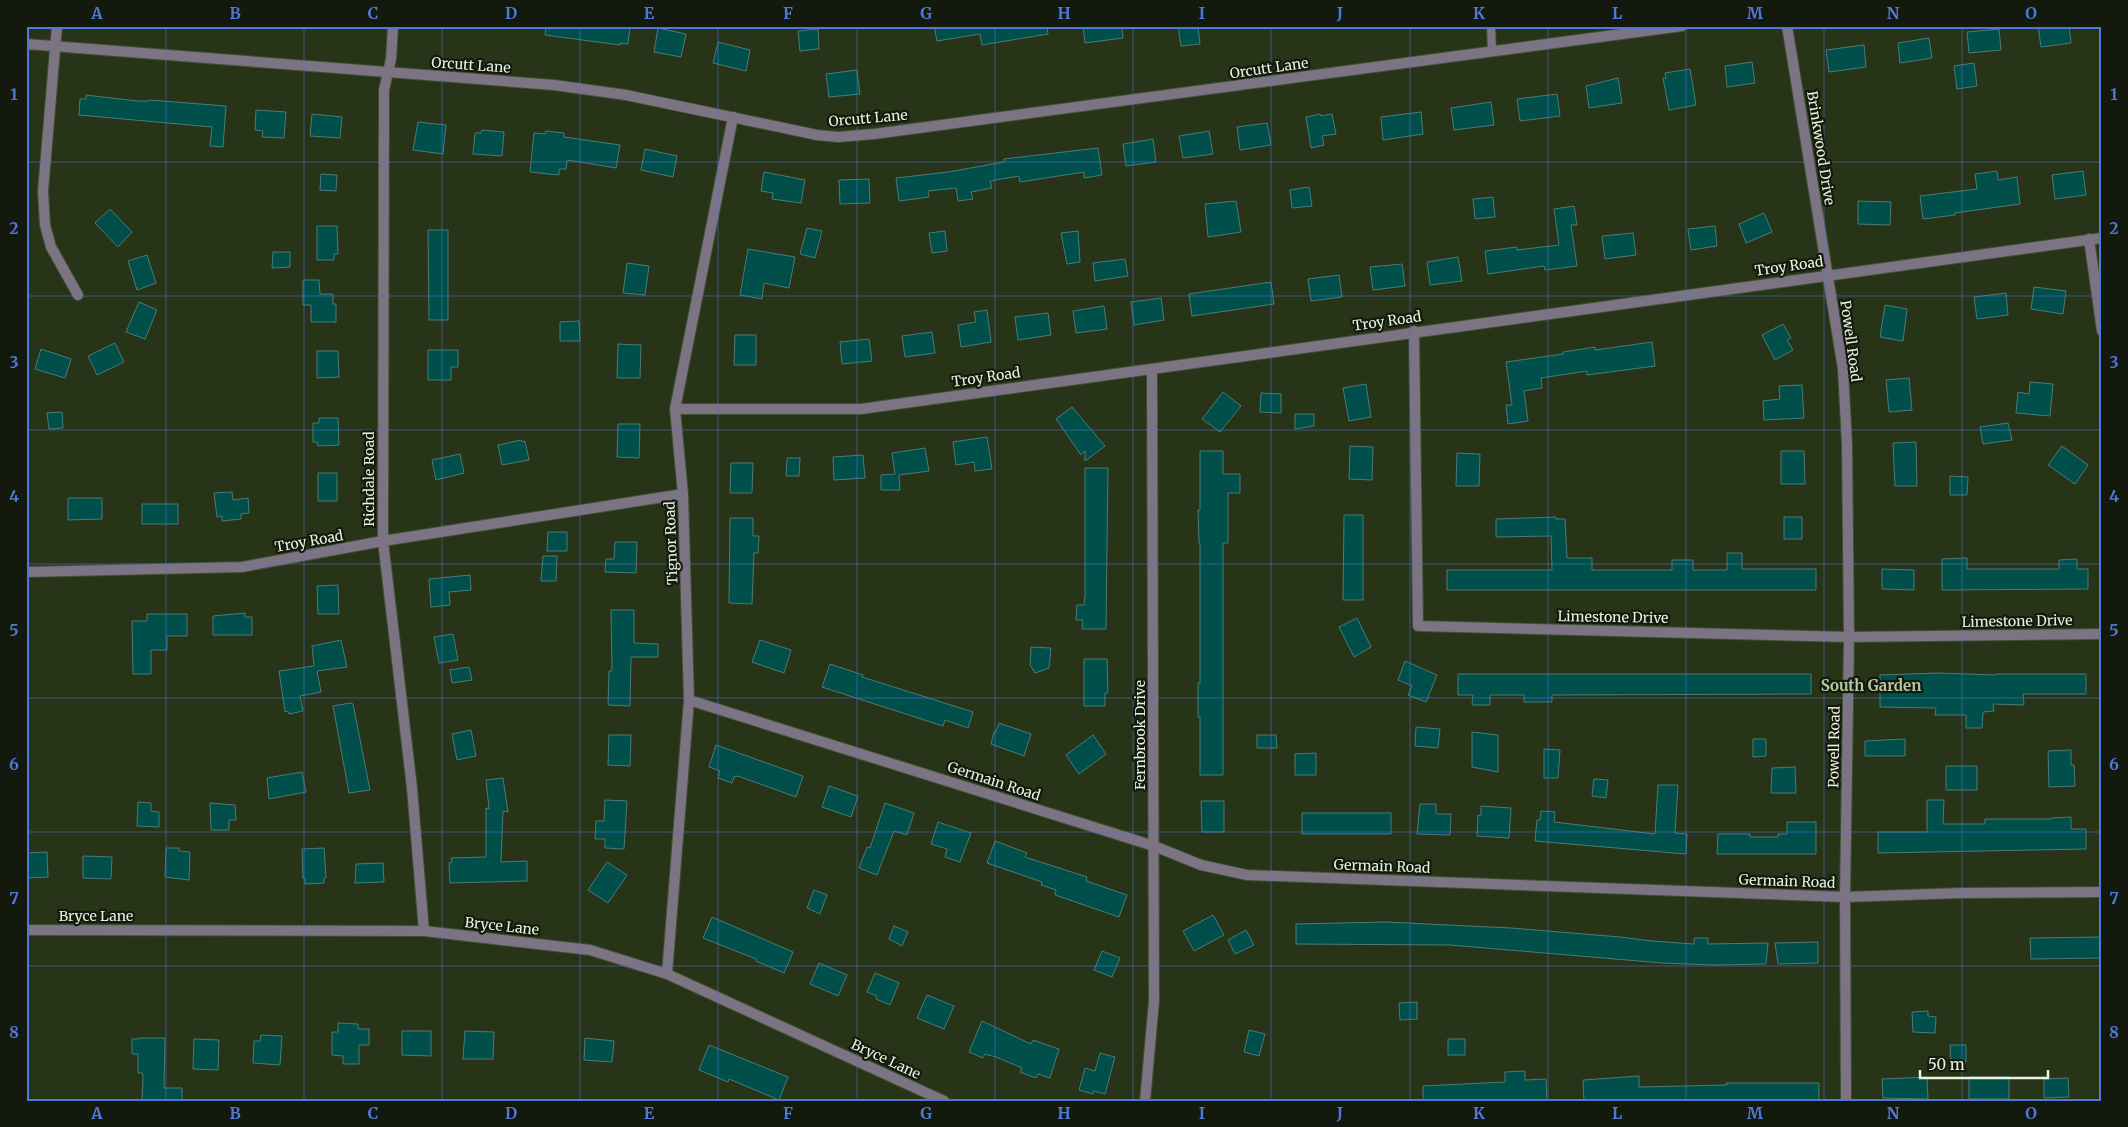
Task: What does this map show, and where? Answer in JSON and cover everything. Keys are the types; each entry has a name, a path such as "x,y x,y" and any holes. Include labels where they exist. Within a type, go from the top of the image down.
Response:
{"street":[{"path":"57,26 43,191 46,225 51,247 78,295"},
{"name":"Richdale Road","path":"393,26 391,59 384,90 383,542 412,788 424,931"},
{"name":"Orcutt Lane","path":"26,44 554,85 626,95 732,117 783,130 816,136 838,137 874,134 1682,26"},
{"name":"Brinkwood Drive","path":"1787,26 1828,275"},
{"name":"Tignor Road","path":"667,974 689,700 683,494 675,409 732,117"},
{"name":"Troy Road","path":"675,409 861,409 1414,331 2102,238"},
{"path":"2089,239 2102,332"},
{"name":"Powell Road","path":"1828,275 1843,369 1848,445 1849,637 1845,897 1846,1101"},
{"name":"Limestone Drive","path":"1414,331 1418,626 1849,637 2102,634"},
{"name":"Fernbrook Drive","path":"1145,1101 1154,1001 1152,369"},
{"name":"Troy Road","path":"26,572 242,567 383,542 683,494"},
{"name":"Germain Road","path":"689,700 1154,846 1201,865 1246,875 1845,897 1961,893 2102,892"},
{"name":"Bryce Lane","path":"26,930 424,931 590,950 667,974 944,1101"}],"lane":[{"path":"1491,26 1492,52"}],"building":[{"path":"546,26 630,26 628,44 620,43 620,45 545,35"},
{"path":"934,26 1047,26 1048,34 982,45 980,34 937,41"},
{"path":"1083,26 1122,26 1123,38 1085,43"},
{"path":"1178,26 1198,26 1200,44 1181,46"},
{"path":"2038,26 2069,26 2071,43 2041,47"},
{"path":"658,28 686,34 681,57 654,52"},
{"path":"818,29 819,49 800,51 798,31"},
{"path":"1999,29 2001,50 1969,53 1967,32"},
{"path":"1929,38 1932,58 1900,63 1898,43"},
{"path":"718,42 750,50 746,71 713,63"},
{"path":"1864,45 1866,67 1829,72 1826,50"},
{"path":"1752,62 1755,83 1727,87 1725,66"},
{"path":"1974,63 1977,86 1957,89 1954,66"},
{"path":"1690,69 1696,105 1669,110 1663,78 1666,78 1665,73"},
{"path":"857,70 860,94 829,97 826,74"},
{"path":"1618,78 1622,103 1589,108 1586,86"},
{"path":"1557,94 1560,116 1520,121 1517,99"},
{"path":"86,95 137,101 149,100 226,106 223,147 210,146 212,127 79,115 80,99 86,99"},
{"path":"1491,102 1494,125 1454,130 1451,108"},
{"path":"256,110 286,112 284,138 262,137 263,131 255,130"},
{"path":"1421,112 1423,134 1383,140 1381,117"},
{"path":"312,114 342,117 340,138 310,136"},
{"path":"1320,114 1321,116 1332,114 1336,134 1322,136 1324,145 1311,148 1306,117"},
{"path":"418,122 446,125 443,154 413,150"},
{"path":"1267,123 1271,145 1240,150 1237,127"},
{"path":"482,130 504,132 502,156 473,154 475,133 481,133"},
{"path":"546,131 564,133 564,137 620,145 616,168 567,160 566,169 559,169 559,175 530,172 534,133 545,134"},
{"path":"1209,131 1213,154 1183,158 1179,136"},
{"path":"1153,139 1156,162 1126,166 1123,144"},
{"path":"1098,148 1102,175 1084,178 1084,172 1020,182 1019,176 990,181 992,188 971,192 973,199 958,201 956,188 928,191 929,197 899,201 896,178 948,172 1004,162 1004,159"},
{"path":"645,149 677,156 673,177 641,170"},
{"path":"1997,171 1998,180 2017,177 2020,204 1923,219 1920,196 1977,189 1975,174"},
{"path":"2083,171 2086,195 2055,199 2052,175"},
{"path":"764,172 805,180 801,203 772,199 773,193 761,191"},
{"path":"321,174 337,175 336,191 320,190"},
{"path":"869,179 870,203 840,204 839,180"},
{"path":"1309,187 1312,206 1292,208 1290,190"},
{"path":"1493,197 1495,217 1475,219 1473,199"},
{"path":"1236,201 1241,232 1208,237 1205,204"},
{"path":"1858,201 1891,202 1890,225 1858,224"},
{"path":"1574,206 1577,225 1571,225 1577,266 1545,270 1544,266 1488,274 1485,251 1517,247 1517,250 1559,245 1554,209"},
{"path":"110,209 132,232 118,247 95,223"},
{"path":"1764,213 1772,232 1746,243 1739,224"},
{"path":"317,226 337,226 338,254 334,254 334,260 317,260"},
{"path":"1715,226 1717,246 1691,250 1688,229"},
{"path":"807,228 822,231 815,258 800,254"},
{"path":"428,230 448,230 448,320 429,320"},
{"path":"945,231 947,251 932,253 929,233"},
{"path":"1078,231 1080,262 1067,264 1061,233"},
{"path":"1633,233 1636,255 1605,259 1602,236"},
{"path":"748,249 795,257 789,288 764,283 762,299 740,295"},
{"path":"273,252 290,252 290,267 272,268"},
{"path":"147,255 156,283 137,290 128,261"},
{"path":"1458,257 1462,281 1430,285 1427,262"},
{"path":"1125,259 1128,276 1095,281 1093,263"},
{"path":"627,263 649,266 645,295 623,293"},
{"path":"1402,264 1405,286 1373,290 1370,267"},
{"path":"1339,275 1342,297 1311,301 1308,279"},
{"path":"303,280 319,280 320,294 333,294 333,304 336,304 336,322 311,322 311,305 303,305"},
{"path":"1271,282 1274,304 1192,316 1189,294"},
{"path":"2034,287 2066,291 2063,314 2031,309"},
{"path":"2006,293 2008,315 1977,319 1974,297"},
{"path":"1161,298 1164,320 1134,325 1131,302"},
{"path":"139,302 157,310 145,339 126,332"},
{"path":"1885,305 1907,309 1903,341 1880,337"},
{"path":"1104,306 1107,329 1076,333 1073,311"},
{"path":"987,310 991,342 961,347 958,325 976,322 974,312"},
{"path":"1048,313 1051,335 1018,340 1015,317"},
{"path":"579,321 580,341 560,341 560,322"},
{"path":"1783,324 1791,338 1787,340 1793,350 1775,360 1762,335"},
{"path":"932,332 935,353 905,357 902,336"},
{"path":"735,335 756,335 756,365 734,365"},
{"path":"869,339 872,361 842,364 840,342"},
{"path":"1652,342 1655,366 1587,375 1587,371 1541,378 1542,388 1524,391 1528,421 1508,424 1506,405 1512,405 1506,362 1563,354 1563,352 1595,347 1595,350"},
{"path":"115,343 124,362 97,375 88,356"},
{"path":"618,344 641,345 640,378 617,378"},
{"path":"41,349 71,359 65,378 35,369"},
{"path":"428,350 458,350 458,367 451,367 451,380 428,380"},
{"path":"317,351 338,351 339,377 317,378"},
{"path":"1909,378 1912,410 1889,412 1886,380"},
{"path":"2030,382 2053,384 2050,416 2016,413 2018,392 2029,394"},
{"path":"1366,384 1371,417 1349,421 1343,388"},
{"path":"1802,385 1804,418 1764,420 1763,401 1780,399 1779,386"},
{"path":"1223,392 1241,406 1220,432 1202,419"},
{"path":"1261,393 1281,394 1281,413 1260,412"},
{"path":"1072,407 1105,446 1085,461 1085,451 1081,455 1056,419"},
{"path":"62,412 63,428 49,429 47,413"},
{"path":"1295,414 1314,414 1314,426 1295,429"},
{"path":"319,418 338,418 339,445 318,446 317,442 313,442 313,423 319,423"},
{"path":"2008,423 2012,440 1983,444 1980,427"},
{"path":"618,424 640,424 639,458 617,457"},
{"path":"987,437 992,469 975,471 974,462 956,465 953,442"},
{"path":"521,440 522,442 525,441 529,460 502,465 498,445"},
{"path":"1916,442 1917,486 1895,486 1893,443"},
{"path":"1350,446 1373,447 1372,480 1349,479"},
{"path":"2062,446 2088,465 2075,484 2048,465"},
{"path":"925,448 929,471 899,475 900,490 881,490 881,475 895,474 892,453"},
{"path":"1200,451 1223,451 1223,474 1240,474 1240,493 1228,493 1228,543 1223,543 1223,775 1200,775 1198,683 1200,683 1200,543 1198,510 1200,510"},
{"path":"1781,451 1804,451 1805,484 1781,484"},
{"path":"1457,453 1480,454 1479,486 1456,486"},
{"path":"460,454 464,473 436,480 432,460"},
{"path":"863,455 865,478 834,480 833,457"},
{"path":"787,458 800,458 799,476 786,476"},
{"path":"731,463 753,463 752,493 730,493"},
{"path":"1085,468 1108,468 1106,629 1082,629 1083,620 1076,620 1077,605 1084,605 1085,595"},
{"path":"318,473 337,473 337,501 318,501"},
{"path":"1950,476 1968,477 1967,495 1950,495"},
{"path":"232,492 233,500 248,498 249,513 241,514 241,519 222,521 222,516 217,517 214,493"},
{"path":"68,498 102,498 102,519 68,520"},
{"path":"142,504 178,504 178,524 142,524"},
{"path":"1344,515 1363,515 1363,600 1343,600"},
{"path":"1556,517 1556,519 1565,519 1567,558 1592,558 1592,570 1672,570 1672,560 1693,560 1693,570 1727,570 1727,553 1742,553 1742,569 1816,569 1816,590 1447,590 1447,570 1552,570 1551,536 1496,537 1496,519"},
{"path":"1784,517 1802,517 1802,539 1784,539"},
{"path":"730,518 753,518 753,536 759,536 758,553 754,553 752,604 729,603"},
{"path":"548,532 567,532 567,551 547,551"},
{"path":"615,542 637,542 636,573 605,572 606,559 614,559"},
{"path":"543,556 557,556 556,581 541,581"},
{"path":"1967,558 1967,569 2059,569 2059,560 2077,559 2077,569 2088,569 2088,589 1942,590 1942,559"},
{"path":"1882,569 1914,570 1914,590 1882,589"},
{"path":"470,575 471,590 449,592 450,605 431,607 429,579"},
{"path":"338,585 339,614 318,614 317,586"},
{"path":"611,610 634,610 634,643 658,644 658,657 631,657 630,706 608,705 609,671 612,671"},
{"path":"245,613 245,617 252,617 252,635 213,635 213,616"},
{"path":"147,614 187,614 187,636 167,636 167,650 151,650 151,674 133,674 132,621 147,621"},
{"path":"1357,618 1371,647 1354,657 1339,627"},
{"path":"453,634 458,660 439,663 434,637"},
{"path":"341,640 347,667 317,671 321,692 300,696 303,711 289,714 288,711 285,712 279,671 314,666 312,646"},
{"path":"760,640 791,650 784,673 752,662"},
{"path":"1031,647 1051,648 1049,668 1035,673 1030,665"},
{"path":"1084,659 1107,659 1108,693 1105,693 1105,706 1084,706"},
{"path":"1405,661 1437,675 1426,702 1408,695 1412,686 1398,680"},
{"path":"830,664 863,675 862,677 973,712 968,728 945,720 943,726 822,687"},
{"path":"469,667 472,680 452,683 450,670"},
{"path":"1939,673 1996,675 2086,674 2086,694 2023,694 2024,705 1993,704 1994,711 1983,712 1982,728 1966,728 1966,715 1935,715 1936,708 1880,707 1880,675"},
{"path":"1458,674 1811,674 1811,694 1552,695 1552,702 1524,702 1524,695 1490,695 1490,705 1472,705 1473,695 1458,695"},
{"path":"353,704 370,790 349,793 333,706"},
{"path":"999,723 1031,734 1024,756 991,744"},
{"path":"1416,727 1440,729 1438,748 1415,746"},
{"path":"471,730 476,756 457,760 452,734"},
{"path":"1472,732 1498,735 1498,772 1472,767"},
{"path":"609,735 631,735 630,766 608,765"},
{"path":"1093,735 1106,754 1079,774 1066,755"},
{"path":"1257,735 1276,735 1277,748 1257,748"},
{"path":"1753,739 1766,739 1766,756 1753,757"},
{"path":"1905,739 1905,756 1865,756 1865,741"},
{"path":"716,745 803,776 796,797 738,776 734,777 732,783 718,778 720,771 709,767"},
{"path":"1544,749 1560,750 1558,778 1544,778"},
{"path":"2071,750 2071,765 2074,765 2075,786 2049,787 2048,751"},
{"path":"1316,753 1316,775 1295,775 1295,754"},
{"path":"1946,766 1977,766 1977,790 1946,790"},
{"path":"1795,767 1796,793 1771,793 1772,768"},
{"path":"302,772 306,792 269,799 267,778"},
{"path":"503,778 508,812 503,811 501,862 527,861 527,881 450,883 449,863 452,862 451,858 486,857 486,808 489,809 486,780"},
{"path":"1594,779 1608,780 1606,798 1592,796"},
{"path":"1658,785 1678,785 1675,833 1687,834 1686,854 1535,841 1537,820 1540,820 1541,811 1555,812 1554,822 1655,834"},
{"path":"829,786 858,796 851,817 822,807"},
{"path":"605,800 627,801 624,849 605,848 605,839 595,839 596,821 604,821"},
{"path":"1927,800 1944,800 1943,824 1985,824 1985,819 2051,819 2071,817 2071,829 2086,829 2086,849 1878,853 1878,832 1927,832"},
{"path":"1201,801 1224,801 1224,832 1202,832"},
{"path":"138,802 151,803 151,811 159,812 159,827 137,826"},
{"path":"210,803 235,805 236,820 229,820 229,830 211,830"},
{"path":"885,803 914,813 907,835 894,831 877,875 859,868 867,847 870,848"},
{"path":"1420,804 1436,804 1436,814 1451,814 1450,835 1417,834"},
{"path":"1481,806 1511,808 1509,838 1477,836 1478,815 1481,816"},
{"path":"1302,813 1391,813 1391,834 1302,834"},
{"path":"938,822 971,833 960,862 945,857 947,849 931,844"},
{"path":"1787,822 1816,822 1816,854 1717,854 1718,834 1750,834 1750,837 1778,837 1778,834 1787,834"},
{"path":"995,841 1027,853 1025,857 1087,877 1086,881 1127,895 1119,917 1055,895 1056,890 1041,885 1042,882 987,863"},
{"path":"166,848 179,848 179,851 190,852 189,880 165,877"},
{"path":"324,848 326,878 324,878 324,883 305,884 302,849"},
{"path":"47,852 48,877 26,878 26,853"},
{"path":"83,856 112,857 111,879 83,878"},
{"path":"607,862 627,875 608,903 588,890"},
{"path":"383,863 384,882 355,883 356,864"},
{"path":"814,890 827,895 820,914 807,908"},
{"path":"1213,915 1224,935 1194,951 1183,931"},
{"path":"712,917 793,952 784,973 756,961 756,959 703,938"},
{"path":"1386,922 1511,928 1694,944 1694,938 1708,938 1708,944 1768,943 1766,964 1714,965 1662,963 1450,945 1296,944 1296,924"},
{"path":"894,926 908,932 902,946 889,939"},
{"path":"1246,930 1254,945 1235,954 1228,940"},
{"path":"2102,937 2102,958 2031,959 2030,938"},
{"path":"1818,942 1818,963 1778,964 1775,943"},
{"path":"1102,951 1120,958 1112,977 1094,970"},
{"path":"819,963 847,975 838,996 810,984"},
{"path":"875,973 899,983 890,1005 876,999 877,996 867,992"},
{"path":"927,995 954,1006 944,1029 917,1018"},
{"path":"1417,1002 1417,1019 1400,1020 1399,1003"},
{"path":"1928,1011 1928,1016 1936,1017 1935,1033 1913,1032 1912,1012"},
{"path":"982,1021 1031,1044 1033,1040 1059,1049 1050,1078 1038,1074 1036,1078 1020,1072 1022,1068 996,1057 985,1054 983,1058 969,1052"},
{"path":"338,1023 358,1024 358,1029 369,1029 369,1045 359,1045 359,1064 343,1064 343,1056 332,1055 332,1032 338,1032"},
{"path":"1249,1030 1265,1034 1259,1056 1244,1052"},
{"path":"402,1031 431,1031 431,1056 402,1055"},
{"path":"465,1031 494,1032 493,1059 463,1059"},
{"path":"261,1035 282,1036 280,1065 253,1063 254,1041 260,1041"},
{"path":"165,1038 164,1088 182,1088 182,1101 142,1101 143,1077 142,1073 138,1073 138,1054 132,1054 132,1039"},
{"path":"585,1038 614,1041 612,1062 584,1060"},
{"path":"194,1039 219,1040 218,1070 193,1069"},
{"path":"1448,1039 1465,1039 1465,1055 1448,1055"},
{"path":"709,1045 788,1077 779,1100 729,1079 728,1082 699,1070"},
{"path":"1950,1045 1966,1045 1966,1062 1951,1062"},
{"path":"1100,1053 1115,1057 1105,1094 1094,1091 1093,1094 1079,1090 1085,1068 1095,1071"},
{"path":"1525,1071 1525,1080 1546,1079 1547,1101 1423,1101 1423,1086 1505,1082 1505,1072"},
{"path":"1639,1076 1639,1087 1727,1085 1726,1083 1819,1083 1819,1101 1584,1101 1583,1080"},
{"path":"1927,1077 1928,1099 1883,1098 1882,1079"},
{"path":"1969,1077 2009,1077 2009,1099 1969,1099"},
{"path":"2068,1078 2069,1097 2044,1098 2044,1079"}],"district":[{"name":"South Garden","path":"1871,685"}]}
